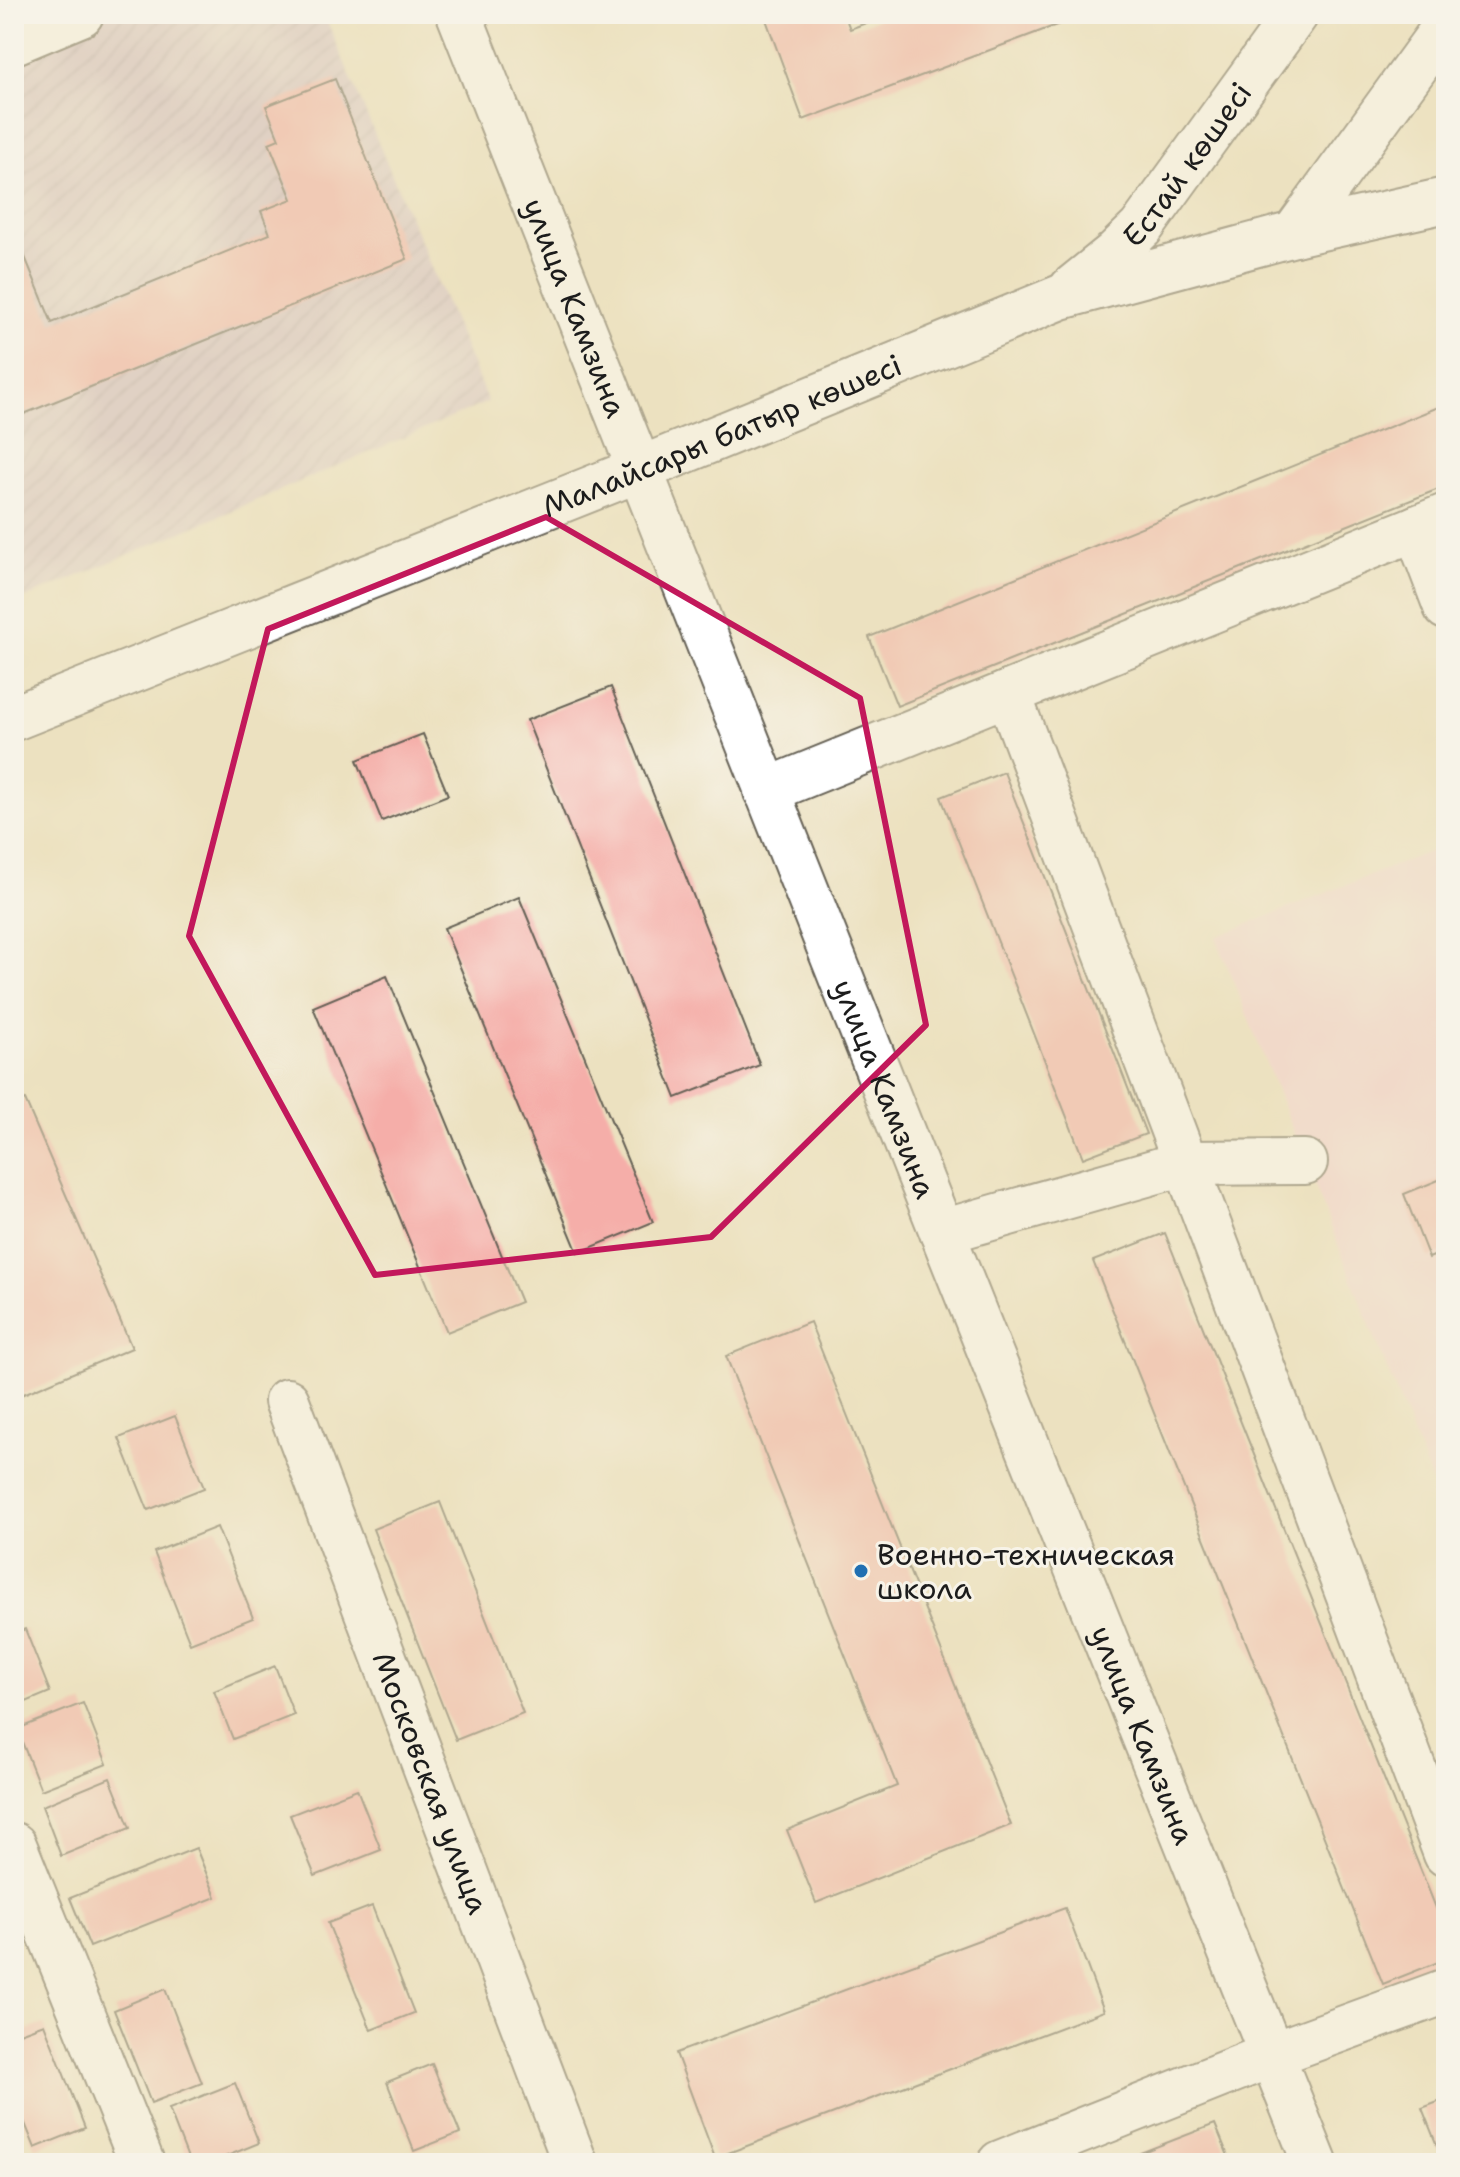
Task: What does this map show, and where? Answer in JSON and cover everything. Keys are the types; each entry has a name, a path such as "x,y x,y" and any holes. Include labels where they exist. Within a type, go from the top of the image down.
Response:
{"main road":[{"path":"14,42 81,14"},
{"name":"улица Камзина","path":"459,14 638,470 1315,2163"},
{"name":"Естай көшесі","path":"1061,297 1141,228 1296,14"},
{"path":"1294,234 1446,25"},
{"name":"Малайсары батыр көшесі","path":"14,718 638,470 1061,297 1294,234 1446,200"},
{"path":"766,791 1431,522 1446,607"},
{"path":"1008,693 1446,1854"},
{"path":"942,1232 1185,1163 1305,1162"},
{"name":"Московская улица","path":"287,1401 575,2163"},
{"path":"14,1845 142,2163"},
{"path":"1026,2158 1271,2055 1446,1991"}],"highlighted area":[{"path":"546,517 860,698 926,1025 711,1237 375,1275 189,936 268,629"}],"shaded area":[{"path":"14,14 324,14 488,402 14,603"},
{"path":"1446,845 1446,1517 1216,937"}],"building":[{"path":"764,14 844,14 850,29 890,14 1086,14 803,120"},
{"path":"335,79 407,259 14,418 14,230 52,323 270,234 261,211 292,199 269,143 279,139 266,106"},
{"path":"1446,404 1446,486 897,706 869,637"},
{"path":"611,687 760,1065 676,1098 527,720"},
{"path":"423,734 448,795 382,821 357,760"},
{"path":"1004,772 1146,1134 1083,1158 941,797"},
{"path":"519,897 653,1222 578,1253 444,928"},
{"path":"387,976 521,1302 447,1332 313,1007"},
{"path":"25,1100 132,1348 14,1398 14,1104"},
{"path":"1446,1177 1446,1251 1429,1258 1404,1194"},
{"path":"1165,1233 1446,1933 1446,1959 1383,1984 1093,1261"},
{"name":"Военно-техническая школа","path":"810,1322 1011,1825 816,1903 787,1830 897,1786 726,1356"},
{"path":"175,1416 204,1488 148,1510 119,1438"},
{"path":"440,1502 523,1713 456,1740 373,1529"},
{"path":"217,1527 253,1618 190,1643 154,1552"},
{"path":"25,1629 50,1692 14,1707 14,1634"},
{"path":"275,1666 294,1715 233,1739 214,1691"},
{"path":"83,1703 107,1764 41,1790 17,1729"},
{"path":"110,1778 130,1828 61,1856 42,1806"},
{"path":"357,1789 381,1850 315,1876 290,1815"},
{"path":"196,1848 216,1897 90,1947 70,1898"},
{"path":"372,1906 414,2013 371,2030 328,1923"},
{"path":"1065,1908 1104,2011 715,2158 676,2053"},
{"path":"165,1989 202,2083 151,2103 114,2010"},
{"path":"44,2024 85,2128 35,2148 14,2096 14,2035"},
{"path":"432,2064 460,2133 414,2151 387,2082"},
{"path":"235,2083 259,2143 210,2163 190,2163 169,2109"},
{"path":"1446,2099 1446,2163 1444,2163 1422,2108"},
{"path":"1215,2124 1231,2163 1144,2163 1140,2153"}],"place":[{"name":"Военно-техническая школа","path":"861,1571"}]}
